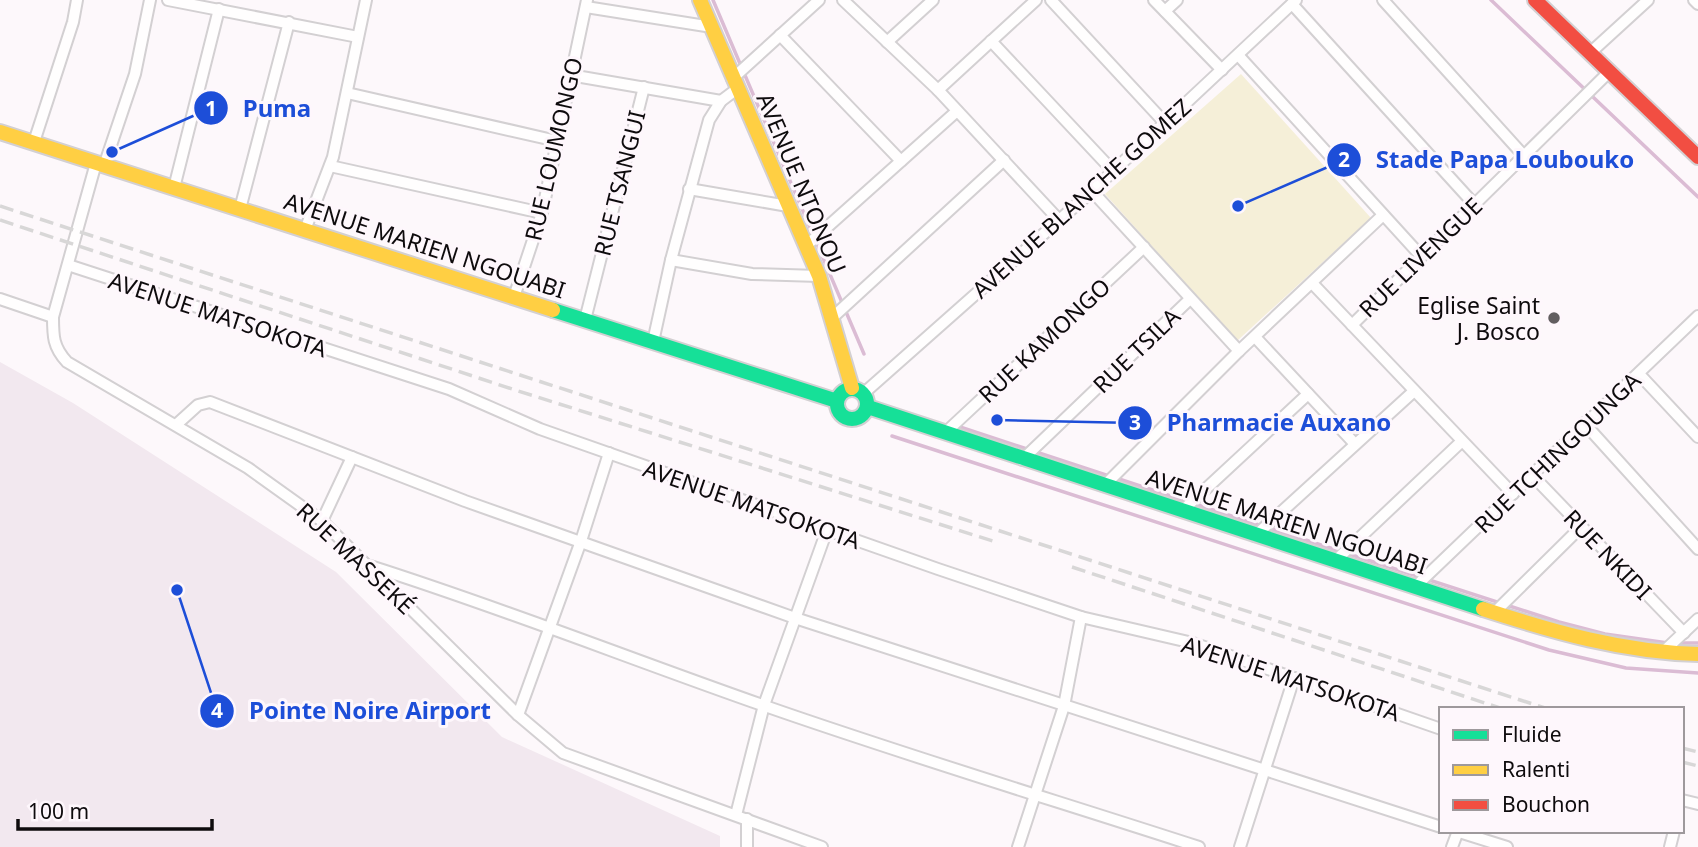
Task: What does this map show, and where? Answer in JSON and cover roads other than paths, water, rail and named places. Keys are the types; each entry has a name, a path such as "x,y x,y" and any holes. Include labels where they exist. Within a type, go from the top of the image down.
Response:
{"street":[{"path":"34,142 74,22 78,0"},
{"name":"RUE MASSEKÉ","path":"150,0 135,75 100,164 53,317 52,340 57,351 67,362 248,468 322,521 518,715 563,753 635,782 822,847"},
{"path":"167,0 358,37"},
{"path":"305,230 330,166 366,0"},
{"name":"AVENUE NTONOU","path":"700,0 819,276 861,396"},
{"path":"653,342 671,260 709,120 735,84 780,35 819,0"},
{"path":"843,0 938,90 1059,220"},
{"path":"887,42 933,0"},
{"path":"938,90 1036,0"},
{"path":"1051,0 1165,123"},
{"path":"1154,0 1222,70"},
{"path":"1165,11 1177,0"},
{"path":"1383,0 1525,157"},
{"path":"1535,0 1698,157"},
{"path":"1590,53 1648,0"},
{"path":"1694,0 1698,4"},
{"path":"1294,2 1474,204"},
{"name":"AVENUE BLANCHE GOMEZ","path":"861,396 1092,191 1294,2"},
{"path":"587,4 712,27"},
{"name":"RUE LOUMONGO","path":"514,297 542,213 587,4"},
{"path":"174,188 219,9"},
{"path":"240,209 289,22"},
{"path":"780,35 901,161"},
{"path":"991,41 1113,171"},
{"path":"1238,55 1421,256"},
{"name":"RUE LIVENGUE","path":"1352,325 1609,72"},
{"path":"570,75 721,101"},
{"name":"RUE TSANGUI","path":"584,320 644,87"},
{"path":"347,93 557,141"},
{"path":"806,246 957,111"},
{"name":"AVENUE MARIEN NGOUABI","path":"0,131 837,401 837,409 849,419 864,415 861,396"},
{"path":"833,317 1004,160"},
{"path":"330,166 542,213"},
{"path":"690,189 788,205"},
{"path":"1092,191 1239,351"},
{"path":"1105,485 1239,351 1384,215"},
{"name":"RUE KAMONGO","path":"945,433 1144,247"},
{"path":"671,260 752,274 819,276"},
{"name":"AVENUE MATSOKOTA","path":"68,265 449,389 540,429 1081,617 1193,643 1439,728"},
{"path":"1312,283 1513,494"},
{"path":"0,299 53,317"},
{"name":"RUE TSILA","path":"1022,460 1190,299"},
{"name":"RUE TCHINGOUNGA","path":"1415,587 1698,316"},
{"path":"1255,337 1355,444"},
{"path":"1639,374 1696,429"},
{"path":"1255,536 1413,392"},
{"path":"837,401 840,394 861,396"},
{"path":"1182,511 1308,394"},
{"name":"AVENUE MARIEN NGOUABI","path":"861,396 945,433 1022,460 1594,643 1661,653 1698,654"},
{"path":"177,424 198,405 211,402 466,501 796,618 1439,826"},
{"path":"1584,423 1698,549"},
{"path":"1335,562 1461,442"},
{"path":"518,715 550,631 609,453"},
{"path":"322,521 352,457"},
{"name":"RUE NKIDI","path":"1532,475 1684,633"},
{"path":"1495,612 1581,527"},
{"path":"747,847 742,817 764,705 827,530"},
{"path":"365,564 454,593 550,631 764,705 1199,847"},
{"path":"1018,847 1064,706 1081,617"},
{"path":"1661,653 1698,619"},
{"path":"1240,847 1294,678"},
{"path":"1464,833 1507,847"}],"waterway":[{"path":"713,0 741,66"},
{"path":"1491,0 1698,197"},
{"path":"744,73 864,354"},
{"path":"957,426 1109,476"},
{"path":"892,436 1549,650 1626,668 1698,673"},
{"path":"1116,478 1262,526"},
{"path":"1269,528 1559,622 1605,634 1668,643"},
{"path":"1676,643 1698,643"}],"railway":[{"path":"0,206 1542,707"},
{"path":"0,220 512,389 999,543"},
{"path":"1072,567 1497,707"},
{"path":"1684,748 1698,752"},
{"path":"1684,762 1698,766"}],"place":[{"name":"Puma","path":"112,152"},
{"name":"Stade Papa Loubouko","path":"1238,206"},
{"name":"Eglise Saint J. Bosco","path":"1554,318"},
{"name":"Pharmacie Auxano","path":"997,420"},
{"name":"Pointe Noire Airport","path":"177,590"}]}
